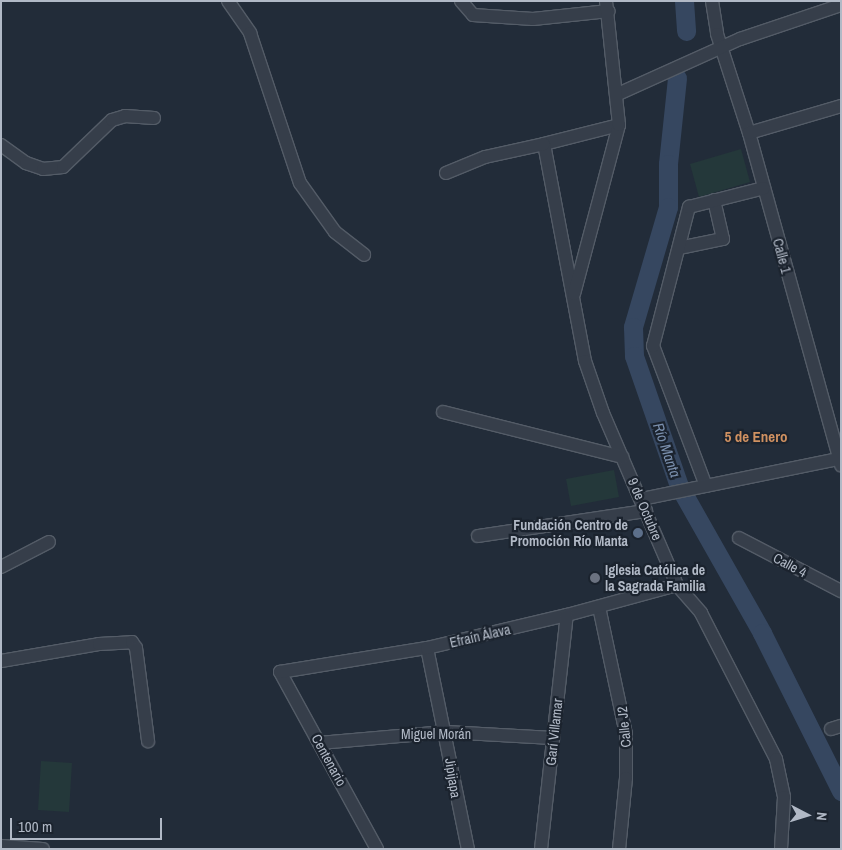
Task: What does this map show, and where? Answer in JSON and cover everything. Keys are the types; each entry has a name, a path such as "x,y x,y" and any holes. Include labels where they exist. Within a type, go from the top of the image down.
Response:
{"street":[{"path":"228,1 250,33 300,183 335,232 364,255"},
{"path":"461,1 473,15 533,19 608,6"},
{"name":"Calle 1","path":"712,1 722,47 749,133 840,462"},
{"path":"618,94 722,47 841,5"},
{"name":"9 de Octubre","path":"574,297 620,124 608,6"},
{"path":"749,133 841,106"},
{"path":"1,145 26,163 43,169 63,167 112,120 124,116 154,118"},
{"path":"446,173 485,157 620,124"},
{"name":"9 de Octubre","path":"544,144 585,361 622,457 677,585 701,613 776,760 784,797 781,849"},
{"path":"701,487 653,346 689,207 764,188"},
{"path":"679,248 723,239 714,200"},
{"path":"443,412 622,457"},
{"path":"478,536 644,505 662,494 840,462"},
{"name":"Calle 4","path":"739,538 841,591"},
{"path":"1,567 49,542"},
{"name":"Efraín Álava","path":"280,672 427,648 566,616 677,585"},
{"name":"Calle J2","path":"599,607 626,734 626,778 620,849"},
{"name":"Garí Villamar","path":"541,849 566,616"},
{"path":"1,661 99,644 132,642 136,648 148,741"},
{"name":"Jipijapa","path":"427,648 446,732 468,849"},
{"name":"Centenario","path":"280,672 377,849"},
{"name":"Miguel Morán","path":"319,743 446,732 554,738"},
{"path":"4,845 43,849"}],"green space":[{"path":"741,149 750,182 699,197 690,164"},
{"path":"614,470 619,497 571,506 566,479"},
{"path":"41,761 72,763 69,812 38,810"}],"waterway":[{"name":"Río Manta","path":"684,1 686,31"},
{"name":"Río Manta","path":"677,78 668,164 668,207 633,327 634,356 679,486 762,633 841,791"}],"place":[{"name":"Fundación Centro de Promoción Río Manta","path":"638,533"},
{"name":"Iglesia Católica de la Sagrada Familia","path":"595,578"}],"district":[{"name":"5 de Enero","path":"756,437"}]}
